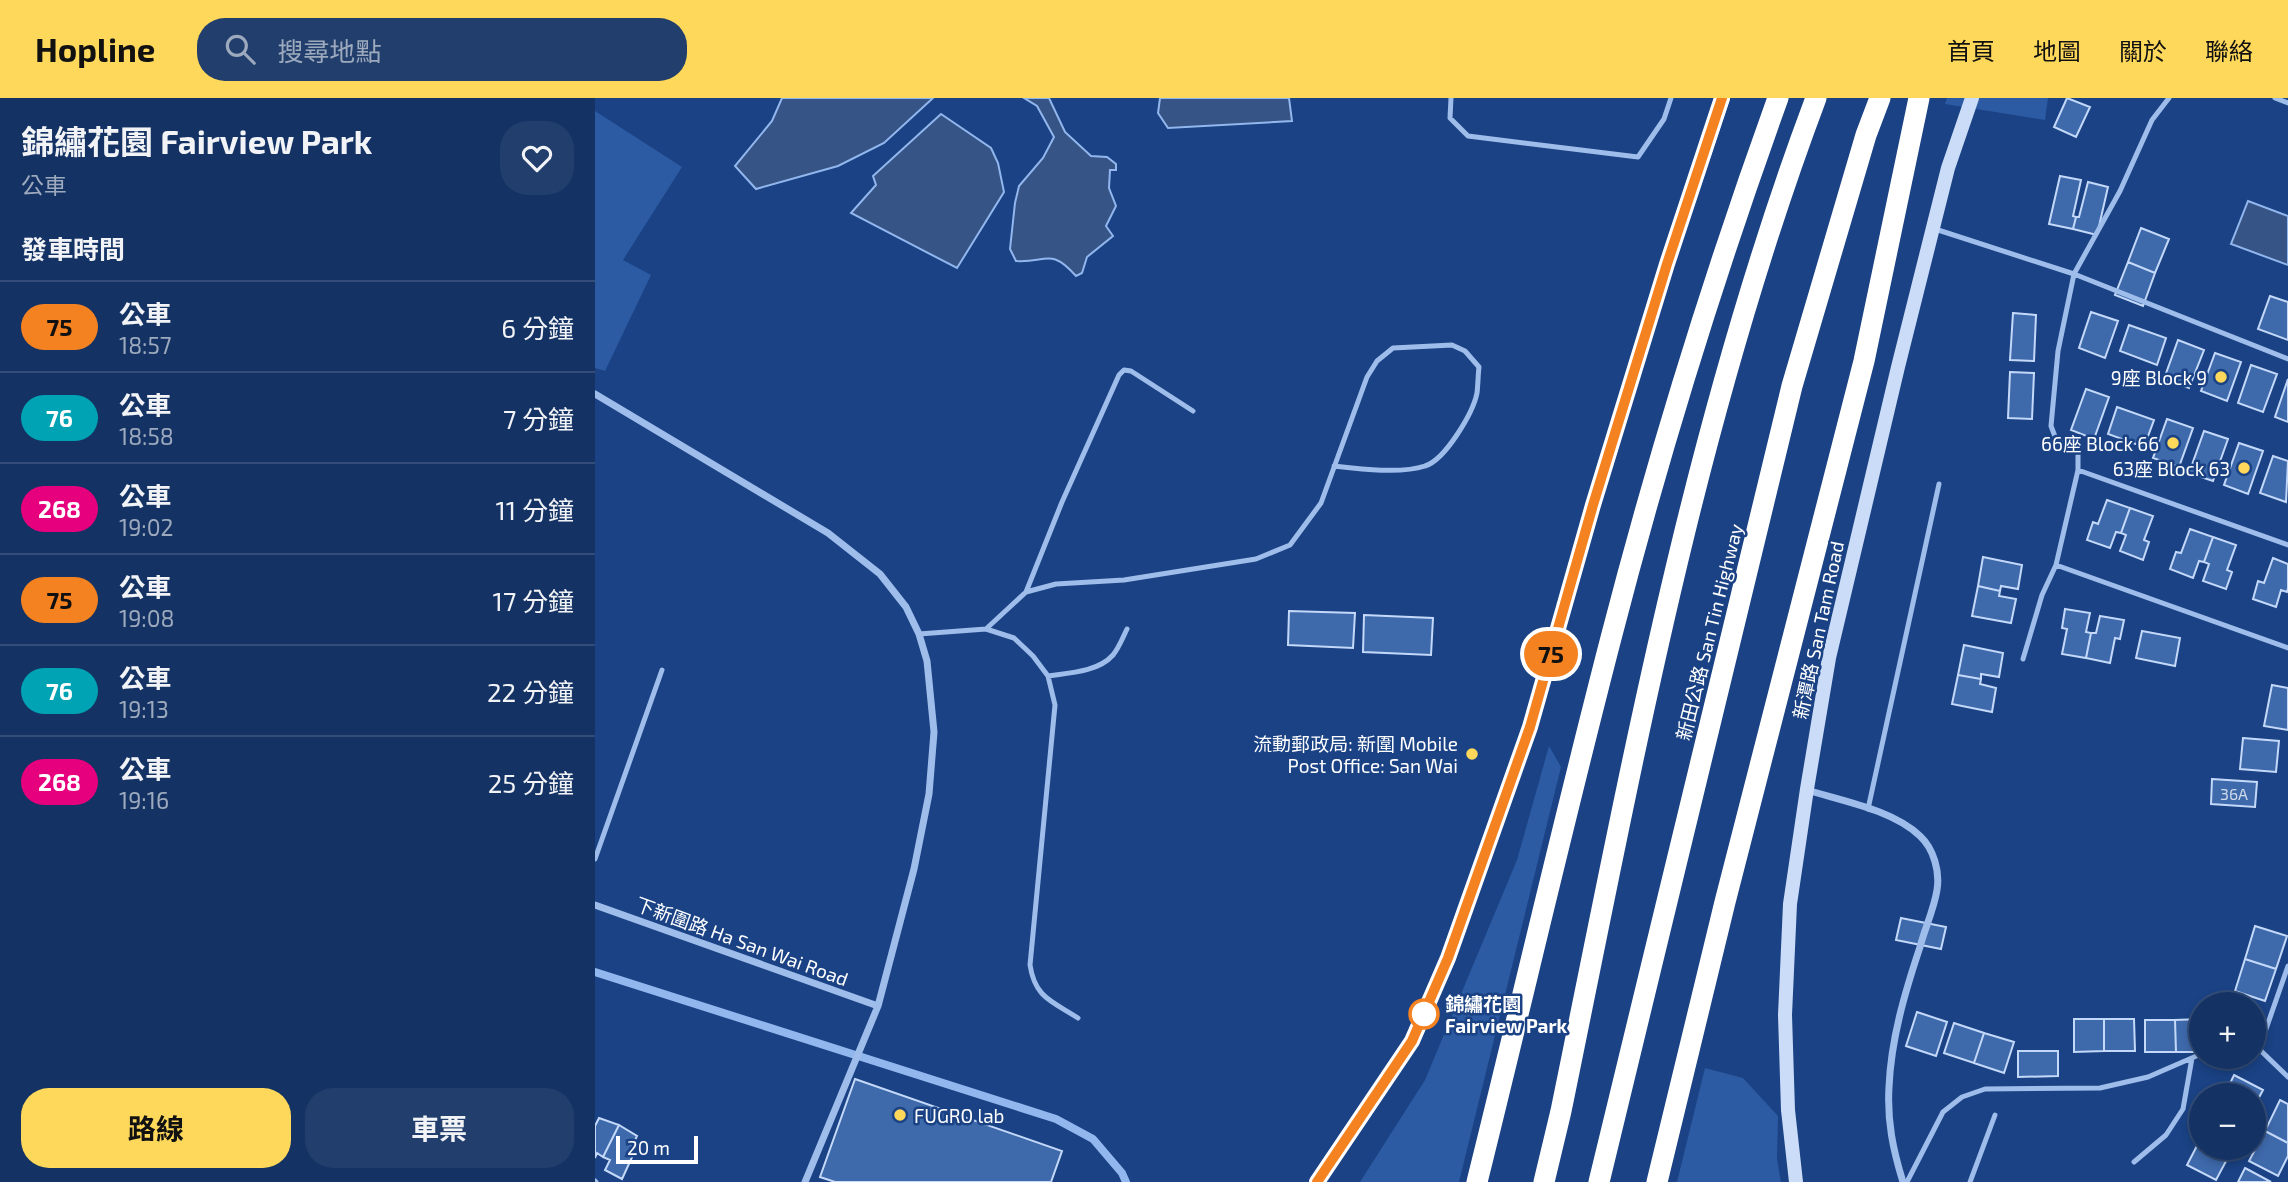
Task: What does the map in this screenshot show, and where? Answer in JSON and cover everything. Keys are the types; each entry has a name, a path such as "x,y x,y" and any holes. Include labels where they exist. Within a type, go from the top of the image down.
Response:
{"highway":[{"path":"1477,1182 1615,624 1677,404 1754,164 1778,98"},
{"path":"1544,1182 1561,1111 1655,650 1705,446 1748,299 1816,98"},
{"name":"新田公路 San Tin Highway","path":"1599,1182 1792,386 1865,135 1880,98"},
{"path":"1657,1182 1725,902 1864,361 1919,98"}],"main road":[{"path":"1317,1182 1412,1041 1448,958 1530,727 1593,505 1667,264 1723,98"},
{"name":"新潭路 San Tam Road","path":"1796,1182 1788,1110 1786,1015 1790,904 1807,789 1829,658 1948,168 1972,98"}],"street":[{"path":"595,394 828,534 880,574 906,607 919,634 927,661 932,689 934,732 929,794 914,869 878,1006 805,1182"},
{"path":"1807,789 1890,816 1922,838 1932,853 1937,868 1938,889 1902,1003 1889,1086 1888,1118 1891,1142 1905,1182"},
{"name":"下新圍路 Ha San Wai Road","path":"595,905 878,1006"}],"lane":[{"path":"1451,98 1450,118 1468,136 1638,157 1664,118 1671,98"},
{"path":"2023,659 2042,595 2056,565 2078,470 2078,453 2056,439 2051,426 2058,351 2074,274 2120,191 2151,120 2169,98"},
{"path":"2275,98 2288,103"},
{"path":"1933,228 2074,274 2288,359"},
{"path":"1026,592 1056,584 1124,580 1256,559 1290,545 1321,503 1334,466 1367,377 1377,361 1392,348 1452,345 1465,351 1479,367 1476,396 1453,443 1427,466 1375,471 1334,466"},
{"path":"986,629 1026,592 1062,502 1119,375 1124,370 1131,371 1193,411"},
{"path":"2078,470 2288,544"},
{"path":"1868,809 1939,484"},
{"path":"2056,565 2288,648"},
{"path":"919,634 986,629 1014,638 1033,656 1048,676 1055,705 1030,965 1039,993 1079,1018"},
{"path":"1048,676 1098,666 1113,655 1127,629"},
{"path":"595,859 662,670"},
{"path":"2266,1024 2288,966"},
{"path":"2266,1056 2288,1077"},
{"path":"1905,1182 1943,1112 1962,1097 1985,1089 2100,1088 2148,1077 2189,1059"},
{"path":"2134,1162 2167,1135 2183,1109 2190,1069"},
{"path":"1970,1182 1995,1115"}],"shaded area":[{"path":"782,98 933,98 884,143 838,166 756,189 735,166 772,121"},
{"path":"1024,98 1049,98 1065,132 1091,156 1107,157 1116,164 1116,170 1110,170 1109,188 1116,206 1106,226 1113,236 1087,257 1082,273 1076,276 1054,259 1016,261 1010,249 1019,186 1043,158 1054,137 1037,106"},
{"path":"1160,98 1289,98 1292,121 1168,128 1158,113"},
{"path":"1947,98 2048,98 2045,120 1945,104"},
{"path":"595,111 682,167 623,260 651,275 605,371 595,368"},
{"path":"941,114 991,148 998,163 1004,192 957,268 851,213 876,185 873,176"},
{"path":"2248,201 2288,216 2288,265 2231,244"},
{"path":"1549,746 1561,767 1459,1182 1360,1182 1425,1080 1517,860"},
{"path":"1705,1068 1743,1078 1778,1116 1777,1159 1781,1182 1677,1182"}],"building":[{"path":"2067,98 2090,107 2076,137 2054,127"},
{"path":"2060,176 2081,180 2073,229 2049,224"},
{"path":"2088,182 2108,187 2097,235 2073,229"},
{"path":"2141,228 2169,239 2155,273 2128,262"},
{"path":"2128,262 2155,273 2143,306 2115,295"},
{"path":"2270,296 2288,302 2288,340 2258,329"},
{"path":"2091,312 2118,321 2105,358 2079,348"},
{"path":"2013,313 2036,315 2034,361 2010,360"},
{"path":"2129,325 2166,338 2157,365 2120,351"},
{"path":"2178,340 2204,350 2189,388 2164,379"},
{"name":"9座 Block 9","path":"2215,353 2241,362 2227,401 2201,391"},
{"path":"2251,365 2277,374 2263,412 2238,403"},
{"path":"2010,372 2034,373 2032,419 2008,418"},
{"path":"2288,379 2288,422 2275,417"},
{"path":"2086,389 2109,397 2094,439 2071,430"},
{"path":"2117,407 2154,420 2144,447 2108,434"},
{"name":"66座 Block 66","path":"2167,419 2193,428 2179,467 2153,458"},
{"path":"2204,431 2228,439 2213,481 2189,473"},
{"name":"63座 Block 63","path":"2239,443 2263,451 2248,494 2224,485"},
{"path":"2273,456 2288,461 2286,502 2260,493"},
{"path":"2107,500 2130,508 2121,533 2116,532 2110,548 2087,540 2093,522 2098,524"},
{"path":"2130,508 2153,516 2144,540 2149,542 2143,560 2120,551 2126,535 2121,533"},
{"path":"2190,529 2213,537 2204,562 2199,561 2193,578 2170,569 2176,552 2181,553"},
{"path":"2213,537 2236,545 2227,570 2232,572 2226,589 2203,581 2209,564 2204,562"},
{"path":"1983,557 2022,565 2018,589 2001,586 2000,591 1978,586"},
{"path":"2273,558 2288,564 2287,592 2281,590 2276,607 2253,599 2258,581 2264,583"},
{"path":"1978,586 2000,591 1999,596 2016,599 2011,623 1972,616"},
{"path":"2065,609 2090,613 2086,632 2091,633 2086,658 2062,654 2067,629 2062,628"},
{"path":"1289,611 1355,613 1353,648 1288,645"},
{"path":"1364,615 1433,618 1431,655 1363,652"},
{"path":"2100,616 2124,620 2120,639 2115,638 2110,663 2086,658 2091,633 2096,633"},
{"path":"2142,631 2180,638 2175,666 2136,658"},
{"path":"1964,645 2003,653 1999,677 1981,674 1981,679 1958,675"},
{"path":"1958,675 1981,679 1980,684 1996,688 1992,712 1952,704"},
{"path":"2272,685 2288,688 2288,730 2264,726"},
{"path":"2243,738 2279,741 2276,772 2240,769"},
{"path":"2212,779 2257,782 2255,807 2211,804"},
{"path":"1901,918 1946,927 1941,949 1896,940"},
{"path":"2255,926 2287,936 2276,969 2245,959"},
{"path":"2245,959 2276,969 2266,998 2266,992 2235,991"},
{"path":"1917,1012 1947,1022 1936,1056 1906,1046"},
{"path":"2074,1019 2104,1019 2104,1051 2074,1052"},
{"path":"2104,1019 2134,1019 2135,1051 2104,1051"},
{"path":"2189,1019 2189,1052 2176,1052 2175,1020"},
{"path":"2145,1020 2175,1020 2176,1052 2145,1052"},
{"path":"1954,1023 1984,1033 1974,1063 1944,1053"},
{"path":"1984,1033 2014,1042 2004,1073 1974,1063"},
{"path":"2018,1051 2058,1051 2058,1076 2018,1077"},
{"path":"2234,1075 2249,1083 2230,1083"},
{"name":"FUGRO lab","path":"855,1079 1062,1151 1051,1182 835,1182 820,1177"},
{"path":"2280,1100 2288,1104 2288,1143 2266,1132"},
{"path":"599,1118 619,1125 603,1157 597,1153 595,1158 595,1126"},
{"path":"619,1125 637,1136 630,1151 634,1153 622,1179 605,1170 610,1160 603,1157"},
{"path":"2266,1132 2288,1143 2288,1156 2278,1176 2249,1161 2266,1160"},
{"path":"2190,1160 2227,1160 2216,1180 2187,1165"},
{"path":"2245,1168 2271,1182 2238,1182"}],"waterway":[{"path":"595,972 1056,1119 1093,1139 1122,1173 1126,1182"}],"bus line":[{"name":"75","path":"1317,1182 1412,1041 1448,958 1530,727 1593,505 1667,264 1722,98"}],"place":[{"name":"9座 Block 9","path":"2221,377"},
{"name":"66座 Block 66","path":"2173,443"},
{"name":"63座 Block 63","path":"2244,468"},
{"name":"流動郵政局: 新圍 Mobile Post Office: San Wai","path":"1472,754"},
{"name":"錦繡花園 Fairview Park","path":"1424,1014"},
{"name":"FUGRO lab","path":"900,1115"}]}
